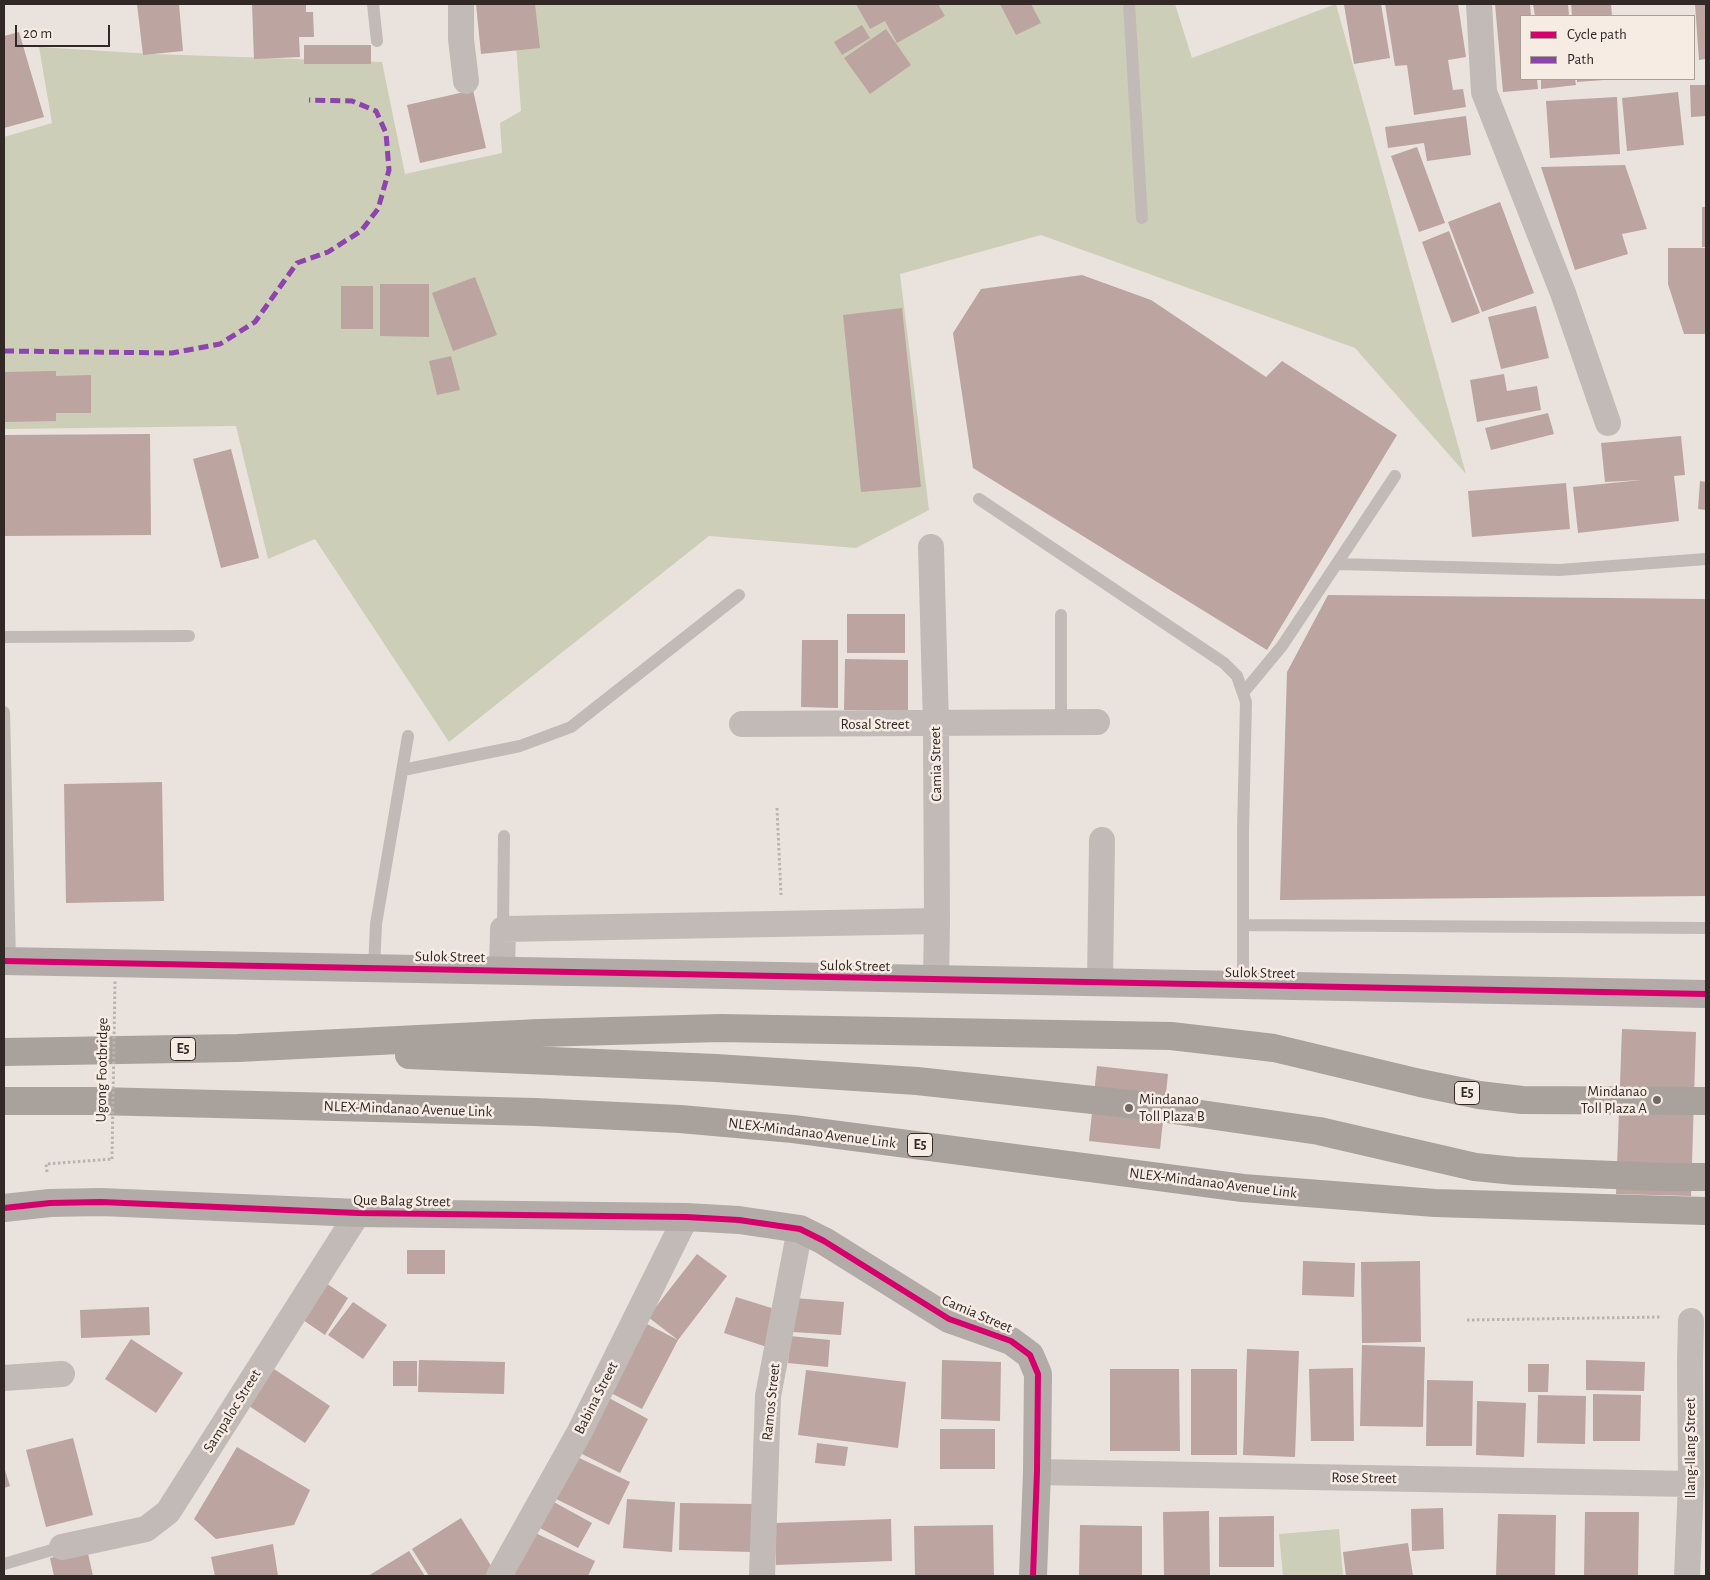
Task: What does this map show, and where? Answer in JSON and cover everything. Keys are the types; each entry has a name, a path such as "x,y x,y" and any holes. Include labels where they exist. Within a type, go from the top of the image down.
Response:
{"highway":[{"name":"E5","path":"4,1052 238,1048 530,1033 720,1028 1171,1036 1274,1048 1479,1096 1522,1100 1706,1101"},
{"name":"E5","path":"238,1048 716,1068 917,1081 1139,1106 1319,1131 1475,1167 1515,1171 1653,1177 1706,1177"},
{"name":"NLEX-Mindanao Avenue Link","path":"4,1101 97,1101 535,1112 680,1119 793,1129 1242,1188 1435,1203 1706,1211"}],"street":[{"path":"461,4 461,40 466,81"},
{"path":"1479,4 1484,92 1562,293 1608,423"},
{"name":"Camia Street","path":"931,547 936,724 938,920 936,980"},
{"name":"Rosal Street","path":"742,724 1097,722"},
{"path":"1100,983 1102,840"},
{"path":"502,971 503,929 938,920"},
{"name":"Sulok Street","path":"7,961 1706,994"},
{"name":"Que Balag Street","path":"4,1208 50,1203 101,1202 358,1213 686,1217 739,1220 800,1229"},
{"name":"Sampaloc Street","path":"62,1547 146,1529 168,1512 358,1213"},
{"name":"Babina Street","path":"499,1576 579,1433 686,1217"},
{"name":"Camia Street","path":"800,1229 824,1241 949,1319 1011,1341 1030,1355 1038,1374 1037,1472 1032,1576"},
{"name":"Ramos Street","path":"762,1576 768,1396 800,1229"},
{"name":"Ilang-Ilang Street","path":"1687,1576 1691,1484 1689,1319"},
{"path":"4,1378 62,1374"},
{"name":"Rose Street","path":"1037,1472 1691,1484"}],"lane":[{"path":"373,4 377,41"},
{"path":"1129,4 1142,218"},
{"path":"1243,693 1282,646 1395,476"},
{"path":"979,499 1224,663 1237,676 1246,702 1242,832 1242,985"},
{"path":"1338,564 1560,570 1706,560"},
{"path":"403,770 520,746 571,727 739,595"},
{"path":"1061,615 1062,723"},
{"path":"4,637 189,636"},
{"path":"4,712 7,961"},
{"path":"374,968 376,924 408,736"},
{"path":"503,929 504,836"},
{"path":"1243,925 1706,928"},
{"path":"4,1564 62,1547"}],"path":[{"path":"777,808 783,923"},
{"path":"1467,1320 1689,1319"}],"green space":[{"path":"513,4 1175,4 1192,58 1336,4 1466,474 1355,348 1041,235 900,274 929,510 856,548 709,536 449,742 315,539 268,559 236,426 4,429 4,137 52,123 39,47 153,54 382,62 405,174 502,153 500,123 521,111"},
{"path":"1339,1529 1343,1576 1283,1576 1279,1534"}],"building":[{"path":"137,4 179,4 183,51 143,55"},
{"path":"252,4 306,4 306,12 313,12 314,37 299,37 300,57 254,59"},
{"path":"476,4 535,4 540,48 481,54"},
{"path":"856,4 938,4 945,16 897,43 885,21 870,29"},
{"path":"1000,4 1031,4 1041,23 1016,35"},
{"path":"1381,4 1390,58 1354,64 1344,5"},
{"path":"1385,4 1458,4 1466,57 1448,60 1453,90 1463,89 1466,107 1414,115 1407,65 1395,66"},
{"path":"1495,4 1530,4 1531,15 1520,15 1520,80 1537,80 1538,89 1503,92"},
{"path":"1533,4 1568,4 1569,15 1535,15"},
{"path":"1571,4 1611,4 1612,15 1572,15"},
{"path":"1695,4 1706,4 1706,59 1699,60"},
{"path":"862,25 870,38 842,55 834,42"},
{"path":"886,29 911,65 870,94 844,58"},
{"path":"19,32 44,117 4,128 4,36"},
{"path":"304,45 371,45 371,64 304,64"},
{"path":"1541,80 1575,80 1576,85 1541,89"},
{"path":"1577,80 1604,80 1577,82"},
{"path":"1690,85 1706,85 1706,116 1691,117"},
{"path":"473,90 486,148 420,163 407,105"},
{"path":"1678,92 1684,145 1627,151 1622,98"},
{"path":"1617,97 1620,154 1550,158 1546,101"},
{"path":"1466,116 1471,155 1427,161 1424,143 1388,148 1385,127"},
{"path":"1417,147 1445,223 1419,232 1391,156"},
{"path":"1625,165 1647,229 1622,234 1628,254 1575,270 1541,167"},
{"path":"1500,202 1534,293 1482,312 1448,222"},
{"path":"1702,207 1706,207 1706,247 1702,247"},
{"path":"1449,231 1480,313 1452,323 1422,242"},
{"path":"1668,248 1706,248 1706,334 1684,334 1668,284"},
{"path":"1082,275 1151,300 1266,377 1282,361 1397,435 1267,650 973,468 953,333 981,289"},
{"path":"475,277 497,335 453,351 432,293"},
{"path":"380,284 429,284 429,337 380,336"},
{"path":"341,286 373,286 373,329 341,329"},
{"path":"1536,306 1549,358 1501,369 1488,317"},
{"path":"902,308 921,487 861,492 843,315"},
{"path":"451,356 460,390 437,395 429,361"},
{"path":"56,371 56,376 91,375 91,413 56,413 56,421 4,422 4,372"},
{"path":"1504,374 1507,391 1537,386 1541,410 1477,422 1470,380"},
{"path":"1548,413 1554,434 1491,450 1485,428"},
{"path":"150,434 151,535 4,536 4,435"},
{"path":"1681,436 1685,475 1674,476 1679,521 1578,533 1573,487 1641,480 1605,482 1601,443"},
{"path":"231,449 259,558 221,568 193,459"},
{"path":"1700,481 1706,482 1706,510 1698,509"},
{"path":"1566,483 1570,529 1472,537 1468,491"},
{"path":"1328,595 1706,599 1706,896 1280,900 1287,672"},
{"path":"847,614 905,614 905,653 847,653"},
{"path":"802,640 838,640 838,708 801,707"},
{"path":"845,659 908,660 908,711 844,710"},
{"path":"162,782 164,901 66,903 64,784"},
{"name":"Mindanao Toll Plaza A","path":"1622,1029 1696,1032 1691,1196 1616,1194"},
{"name":"Mindanao Toll Plaza B","path":"1097,1066 1168,1074 1160,1149 1089,1141"},
{"path":"407,1250 445,1250 445,1274 407,1274"},
{"path":"697,1254 727,1276 678,1340 648,1317"},
{"path":"1303,1261 1355,1263 1354,1297 1302,1295"},
{"path":"1420,1261 1421,1342 1362,1343 1361,1262"},
{"path":"323,1281 348,1298 325,1335 300,1318"},
{"path":"736,1297 778,1310 767,1347 724,1333"},
{"path":"795,1298 844,1302 841,1335 792,1332"},
{"path":"353,1302 387,1325 363,1359 328,1335"},
{"path":"149,1307 150,1335 81,1338 80,1310"},
{"path":"645,1323 678,1340 642,1409 609,1392"},
{"path":"790,1336 830,1340 828,1367 788,1363"},
{"path":"131,1339 183,1373 156,1413 105,1379"},
{"path":"1362,1345 1425,1347 1423,1427 1360,1426"},
{"path":"1247,1349 1299,1351 1295,1457 1243,1455"},
{"path":"419,1360 505,1362 504,1394 418,1392"},
{"path":"942,1360 1001,1362 1000,1421 941,1419"},
{"path":"1586,1360 1645,1362 1644,1391 1586,1390"},
{"path":"393,1361 417,1361 417,1386 393,1386"},
{"path":"1528,1364 1549,1364 1548,1392 1528,1392"},
{"path":"271,1367 330,1406 305,1443 246,1404"},
{"path":"1353,1368 1354,1441 1311,1441 1309,1369"},
{"path":"1110,1369 1179,1369 1180,1451 1110,1451"},
{"path":"1191,1369 1237,1369 1237,1455 1191,1455"},
{"path":"806,1370 906,1382 898,1448 798,1435"},
{"path":"1427,1380 1473,1381 1472,1446 1426,1446"},
{"path":"1593,1394 1641,1395 1640,1441 1593,1441"},
{"path":"1538,1395 1586,1396 1585,1444 1537,1443"},
{"path":"609,1398 648,1419 620,1473 580,1453"},
{"path":"1477,1401 1526,1403 1524,1457 1476,1455"},
{"path":"940,1429 995,1429 995,1469 940,1469"},
{"path":"73,1438 93,1515 46,1527 26,1450"},
{"path":"817,1443 848,1447 845,1466 815,1463"},
{"path":"237,1447 310,1490 294,1525 216,1539 194,1519"},
{"path":"573,1455 630,1482 609,1525 552,1497"},
{"path":"4,1467 10,1486 4,1488"},
{"path":"627,1499 675,1502 672,1552 623,1548"},
{"path":"552,1501 592,1523 578,1548 538,1527"},
{"path":"680,1503 753,1504 752,1552 679,1550"},
{"path":"1443,1508 1444,1549 1412,1551 1411,1509"},
{"path":"1209,1511 1210,1575 1164,1576 1163,1512"},
{"path":"1585,1512 1639,1512 1638,1576 1584,1576"},
{"path":"1498,1514 1556,1515 1555,1576 1496,1576"},
{"path":"1274,1516 1274,1567 1219,1567 1219,1517"},
{"path":"461,1518 495,1572 488,1576 429,1576 412,1549"},
{"path":"891,1519 892,1561 776,1565 775,1523"},
{"path":"993,1525 994,1576 915,1576 914,1526"},
{"path":"1080,1525 1142,1526 1142,1576 1079,1576"},
{"path":"531,1531 595,1561 588,1576 510,1576"},
{"path":"1408,1543 1413,1576 1346,1576 1343,1552"},
{"path":"273,1544 278,1576 215,1576 211,1557"},
{"path":"87,1549 93,1576 54,1576 50,1558"},
{"path":"409,1551 425,1576 368,1576"}],"marked path":[{"path":"4,351 172,353 220,344 255,322 297,263 328,252 361,231 378,209 389,170 386,133 376,111 352,101 309,100"}],"cycle path":[{"path":"4,961 1706,994"},
{"path":"4,1208 50,1203 101,1202 358,1213 686,1217 739,1220 800,1229 824,1241 949,1319 1011,1341 1030,1355 1038,1374 1033,1576"}],"place":[{"name":"Mindanao Toll Plaza A","path":"1657,1100"},
{"name":"Mindanao Toll Plaza B","path":"1129,1108"}]}
